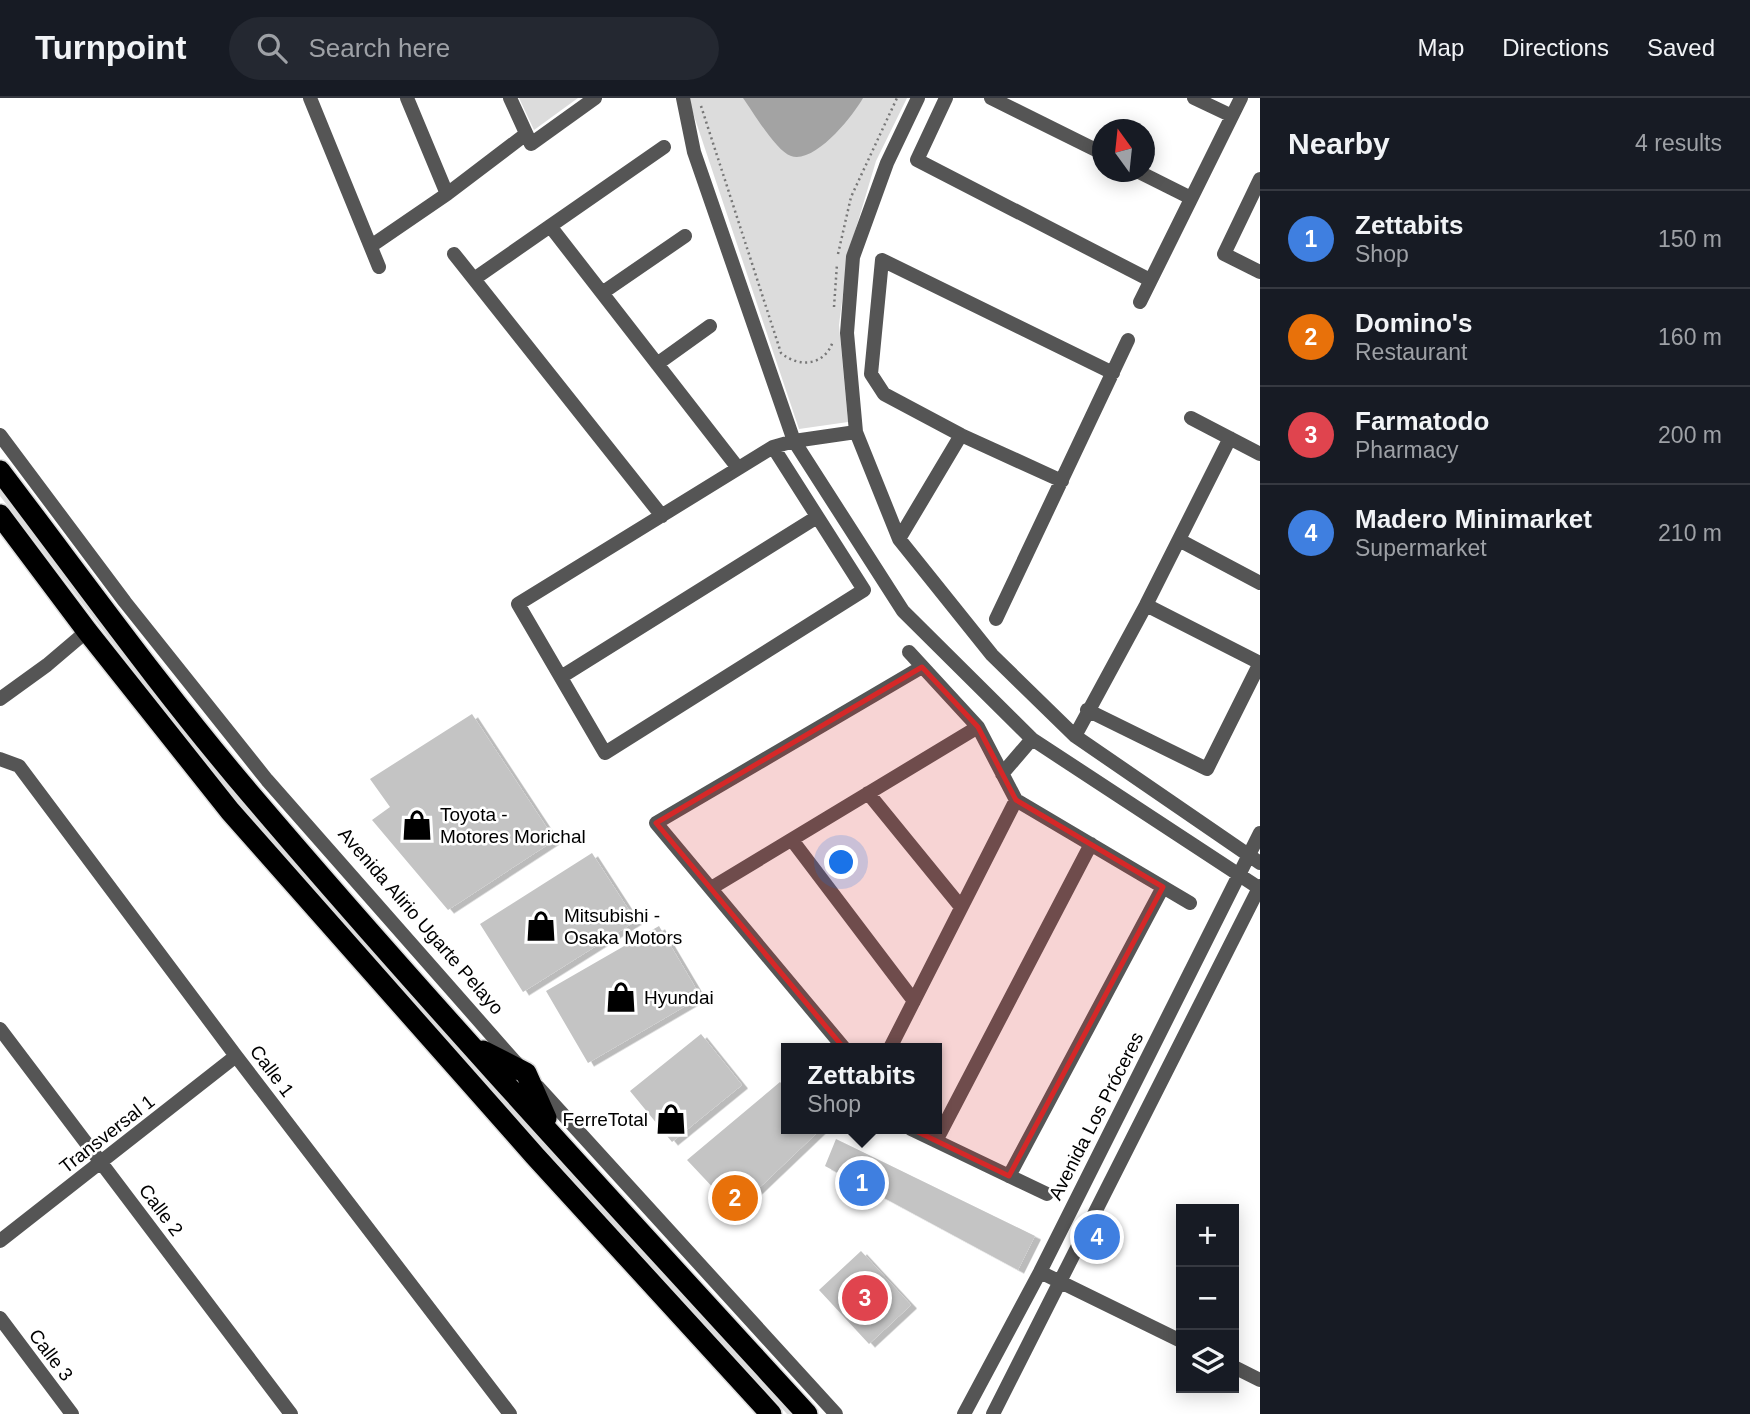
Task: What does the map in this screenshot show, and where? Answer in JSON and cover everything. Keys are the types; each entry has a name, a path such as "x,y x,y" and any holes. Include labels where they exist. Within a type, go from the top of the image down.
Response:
{"highway":[{"path":"0,471 108,615 251,794 555,1138 807,1414"},
{"path":"0,515 87,631 230,811 535,1156 771,1414"},
{"path":"472,1045 526,1073 555,1138"}],"street":[{"path":"310,98 379,267"},
{"path":"407,98 447,194"},
{"path":"510,98 531,144 595,98"},
{"path":"683,98 694,152 794,441 903,611 1032,739 1238,876 1260,887 993,1414"},
{"path":"918,98 887,163 853,257 847,333 856,432 899,539 992,655 1075,736 1254,859"},
{"path":"946,98 917,160 1150,280"},
{"path":"991,98 1092,148"},
{"path":"1194,98 1232,116"},
{"path":"1140,302 1241,98"},
{"path":"371,246 447,194 526,134"},
{"path":"474,279 664,147"},
{"path":"1260,179 1224,254 1260,272"},
{"path":"1155,180 1191,198"},
{"path":"550,226 738,468"},
{"path":"602,293 685,236"},
{"path":"454,254 662,516"},
{"path":"1062,481 961,435 884,394 871,374 882,260 1113,373"},
{"path":"657,364 710,326"},
{"path":"996,619 1128,340"},
{"path":"1191,418 1260,454"},
{"path":"773,447 864,590 606,753 518,604 773,447 794,441 856,432"},
{"name":"Avenida Alirio Ugarte Pelayo","path":"0,435 125,602 267,780 526,1073 836,1414"},
{"path":"899,539 961,435"},
{"path":"1075,736 1146,605 1230,438"},
{"path":"561,677 817,517"},
{"path":"1179,540 1260,583"},
{"path":"1087,710 1207,769 1260,663 1146,605"},
{"path":"0,699 47,665 87,631"},
{"path":"909,652 978,727 1016,800 1190,902"},
{"path":"840,1043 713,887 656,823 922,667"},
{"path":"713,887 978,727"},
{"path":"1002,774 1032,739"},
{"name":"Calle 1","path":"0,759 19,766 236,1056 510,1414"},
{"path":"868,793 961,907"},
{"path":"893,1043 1016,800"},
{"name":"Avenida Los Próceres","path":"964,1414 1040,1272 1238,876 1254,859 1260,833"},
{"path":"792,840 914,1001"},
{"path":"942,1129 1091,844"},
{"path":"1009,1176 1163,887"},
{"name":"Calle 2","path":"0,1029 291,1414"},
{"name":"Transversal 1","path":"0,1241 236,1056"},
{"path":"922,1134 1047,1194"},
{"path":"936,1140 939,1134"},
{"path":"1040,1272 1176,1339"},
{"name":"Calle 3","path":"0,1318 72,1414"},
{"path":"1239,1370 1260,1380"},
{"path":"981,1382 1003,1395"}],"path":[{"path":"699,98 781,352"}],"highlighted area":[{"path":"922,667 978,727 1016,800 1163,887 1009,1176 862,1105 873,1083 656,823"}],"shaded area":[{"path":"519,98 578,98 534,130"},
{"path":"690,98 907,98 876,161 848,255 839,325 848,422 799,429"},
{"path":"743,98 863,98 832,137 822,146 801,157 791,156 779,147"},
{"path":"0,486 796,1414 787,1414 561,1171 214,776 0,496"}],"building":[{"path":"472,714 555,840 448,910 372,820 390,807 370,779"},
{"path":"592,853 636,921 523,992 480,924"},
{"path":"659,926 701,997 588,1063 546,991"},
{"path":"701,1034 742,1085 672,1142 630,1091"},
{"path":"780,1082 781,1134 816,1134 735,1211 687,1160"},
{"path":"836,1139 1035,1236 1018,1270 825,1166"},
{"path":"861,1251 911,1305 869,1344 819,1290"}],"place":[{"name":"Toyota - Motores Morichal","path":"417,825"},
{"name":"Mitsubishi - Osaka Motors","path":"541,926"},
{"name":"Hyundai","path":"621,997"},
{"name":"FerreTotal","path":"671,1119"},
{"name":"Zettabits","path":"862,1183"},
{"name":"Domino's","path":"735,1198"},
{"name":"Madero Minimarket","path":"1097,1237"},
{"name":"Farmatodo","path":"865,1298"}]}
